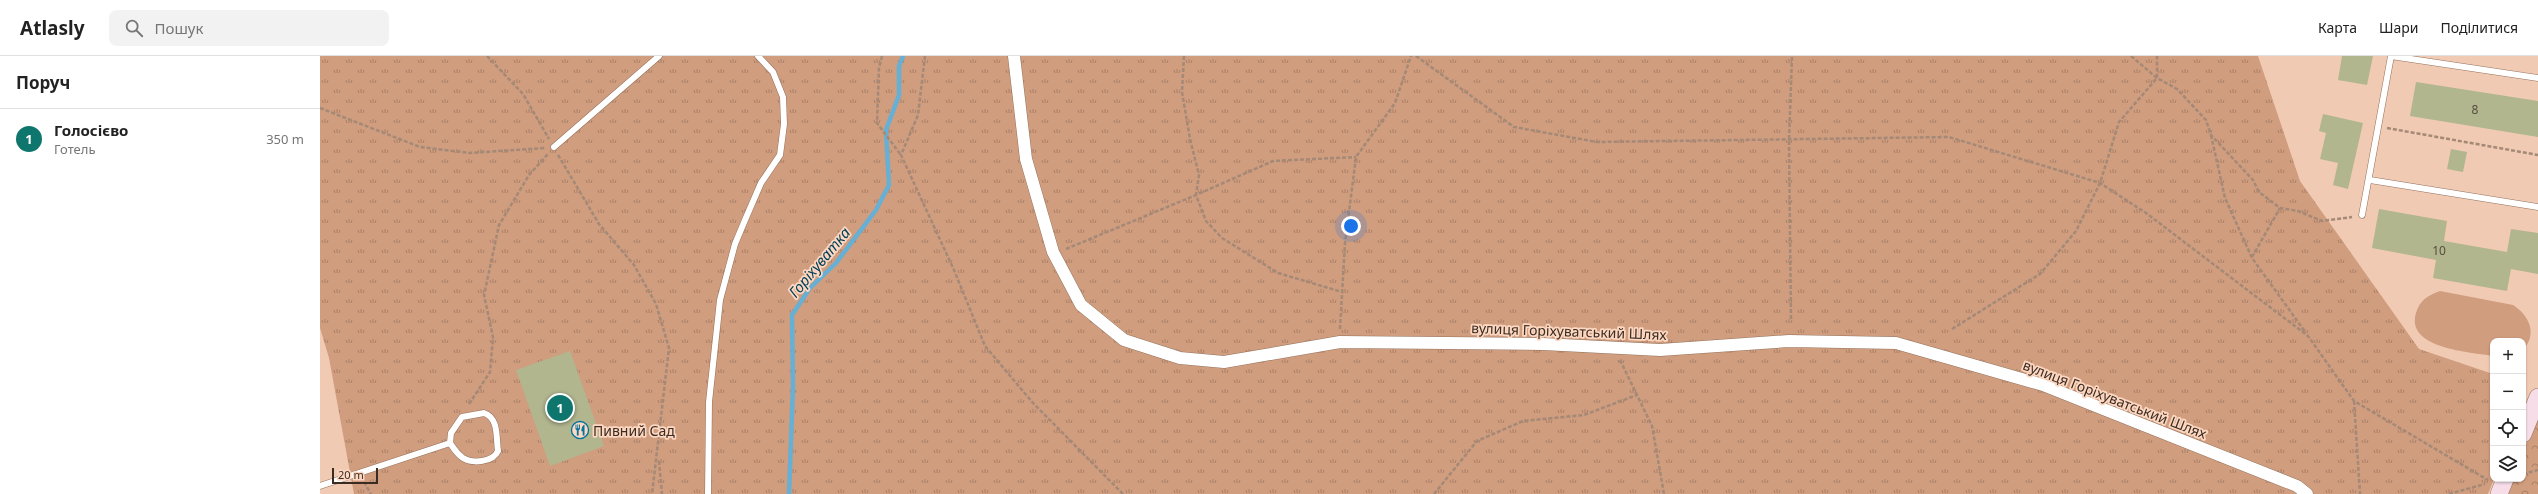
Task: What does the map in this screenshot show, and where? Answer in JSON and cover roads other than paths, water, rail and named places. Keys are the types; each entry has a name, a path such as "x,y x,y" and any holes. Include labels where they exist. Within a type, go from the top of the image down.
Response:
{"street":[{"name":"вулиця Горіхуватський Шлях","path":"1014,56 1026,158 1053,252 1081,305 1124,340 1180,358 1224,362 1340,342 1613,347 1660,350 1789,342 1896,343 2043,385 2297,486 2307,494"},
{"path":"2526,427 2538,397"},
{"path":"2499,494 2503,482"}],"lane":[{"path":"554,148 658,56"},
{"path":"708,494 709,402 720,300 735,244 761,183 780,155 784,124 783,97 773,72 758,56"},
{"path":"2362,215 2370,180 2391,56 2538,78"},
{"path":"2370,180 2538,207"},
{"path":"484,413 492,418 498,451 496,455 489,460 472,461 459,455 450,443 451,433 462,417 484,413"},
{"path":"320,486 450,443"}],"waterway":[{"name":"Горіхуватка","path":"789,494 793,387 792,315 810,288 836,263 876,210 889,185 886,130 899,95 899,66 903,56"}],"place":[{"name":"Голосієво","path":"560,408"},
{"name":"Пивний Сад","path":"580,430"}]}
